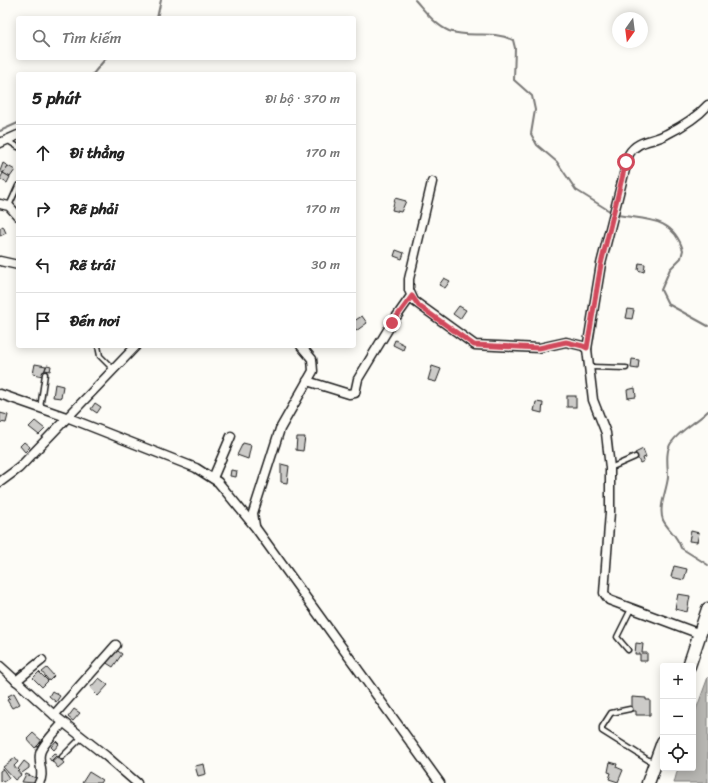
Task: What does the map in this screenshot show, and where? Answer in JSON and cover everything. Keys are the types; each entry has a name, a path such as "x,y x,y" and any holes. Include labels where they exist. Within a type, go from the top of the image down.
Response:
{"main road":[{"path":"690,663 708,609"},
{"path":"648,783 660,750"}],"street":[{"path":"700,634 609,600 604,593 603,588 610,524 610,468 605,427 593,400 587,348 602,258 629,154 632,149 642,142 668,134 708,105"},
{"path":"3,142 16,136"},
{"path":"432,182 408,279 412,296 419,306 474,345 539,348 566,342 587,348"},
{"path":"0,204 9,206 16,214"},
{"path":"0,262 16,265"},
{"path":"307,381 349,394 355,393 357,382 362,373 392,323 412,296"},
{"path":"0,482 19,468 69,418 134,348"},
{"path":"255,527 253,513 280,428 313,370 314,362 303,348"},
{"path":"0,394 69,418 196,468 213,478 255,527 440,783"},
{"path":"213,478 231,436"},
{"path":"54,716 116,645"},
{"path":"16,681 42,660"},
{"path":"0,666 54,716 82,737 137,783"},
{"path":"39,783 42,777 39,760 41,750 63,723"}],"lane":[{"path":"3,142 16,146"},
{"path":"9,206 16,190"},
{"path":"98,348 100,356 114,369"},
{"path":"590,367 626,368"},
{"path":"40,408 46,374"},
{"path":"610,468 635,457"},
{"path":"628,650 617,638 631,608"},
{"path":"630,709 611,713 602,727 602,731 655,764"},
{"path":"62,757 82,737"}],"shaded area":[{"path":"708,677 708,783 674,783 677,771 696,771 696,710"}],"building":[{"path":"3,163 8,166 3,173 0,171"},
{"path":"8,166 15,170 10,177 3,173"},
{"path":"3,173 10,177 7,183 0,179"},
{"path":"395,198 406,201 401,212 392,210"},
{"path":"3,226 6,233 0,236 0,228"},
{"path":"396,250 404,253 402,259 394,256"},
{"path":"639,263 645,264 644,272 638,270"},
{"path":"444,278 450,281 445,288 439,285"},
{"path":"459,306 466,310 460,319 453,314"},
{"path":"628,309 634,310 632,319 626,318"},
{"path":"362,316 367,323 356,331 356,320"},
{"path":"395,340 405,345 403,350 393,345"},
{"path":"632,359 639,360 638,369 631,368"},
{"path":"35,364 46,366 43,376 33,374"},
{"path":"47,365 51,366 50,371 45,370"},
{"path":"432,366 441,369 436,382 428,380"},
{"path":"55,384 63,386 61,398 53,397"},
{"path":"635,388 636,397 628,398 627,390"},
{"path":"567,396 576,396 576,407 567,407"},
{"path":"536,402 543,403 542,413 534,411"},
{"path":"95,403 101,407 97,413 91,409"},
{"path":"0,413 8,415 6,423 0,422"},
{"path":"35,421 45,429 39,435 29,427"},
{"path":"297,437 305,437 303,451 296,450"},
{"path":"24,442 30,447 25,452 20,446"},
{"path":"243,443 251,445 248,459 237,455"},
{"path":"643,449 646,457 643,458 644,461 640,463 635,453"},
{"path":"281,464 289,466 287,483 281,482"},
{"path":"231,470 237,471 236,477 230,476"},
{"path":"691,531 699,533 697,542 689,541"},
{"path":"674,566 687,569 684,580 671,577"},
{"path":"678,594 690,596 687,612 675,609"},
{"path":"636,643 643,644 642,653 647,653 647,661 640,661 640,654 635,654"},
{"path":"115,649 122,654 113,667 105,662"},
{"path":"47,668 54,676 49,681 42,672"},
{"path":"39,672 48,681 42,687 33,678"},
{"path":"99,678 108,685 98,696 90,688"},
{"path":"52,691 60,696 56,702 49,696"},
{"path":"14,693 20,704 12,708 7,700 10,698 8,696"},
{"path":"632,697 646,698 646,700 650,700 650,715 636,715 636,711 632,711"},
{"path":"74,709 80,713 73,721 68,717"},
{"path":"33,733 42,741 35,748 27,739"},
{"path":"56,741 59,744 54,750 51,747"},
{"path":"54,753 57,755 51,761 49,758"},
{"path":"58,756 64,763 58,768 52,761"},
{"path":"15,758 18,762 14,766 21,775 15,780 3,767"},
{"path":"24,761 29,765 29,768 22,773 18,769"},
{"path":"610,762 617,764 616,767 623,770 618,782 609,779 611,773 608,772"},
{"path":"204,764 206,774 198,776 195,766"},
{"path":"3,769 9,778 3,782 2,780 0,781 0,771"},
{"path":"89,772 102,780 100,783 82,783"},
{"path":"26,774 36,778 34,783 22,782"}],"waterway":[{"path":"157,16 161,0"},
{"path":"415,0 426,13 449,31 465,34 496,35 513,40 515,48 514,80 532,96 535,110 531,134 537,145 557,162 576,190 608,210"},
{"path":"95,72 104,60"},
{"path":"0,131 16,124"},
{"path":"618,215 658,222 673,231 679,239 683,250 681,258 670,269 661,290 668,304 708,326"},
{"path":"708,411 679,434 669,447 667,455 668,477 662,504 663,520 681,548 708,565"}],"route":[{"path":"392,323 412,296 414,301 419,306 474,345 484,347 539,348 566,342 587,348 590,322 604,248 626,162"}]}
